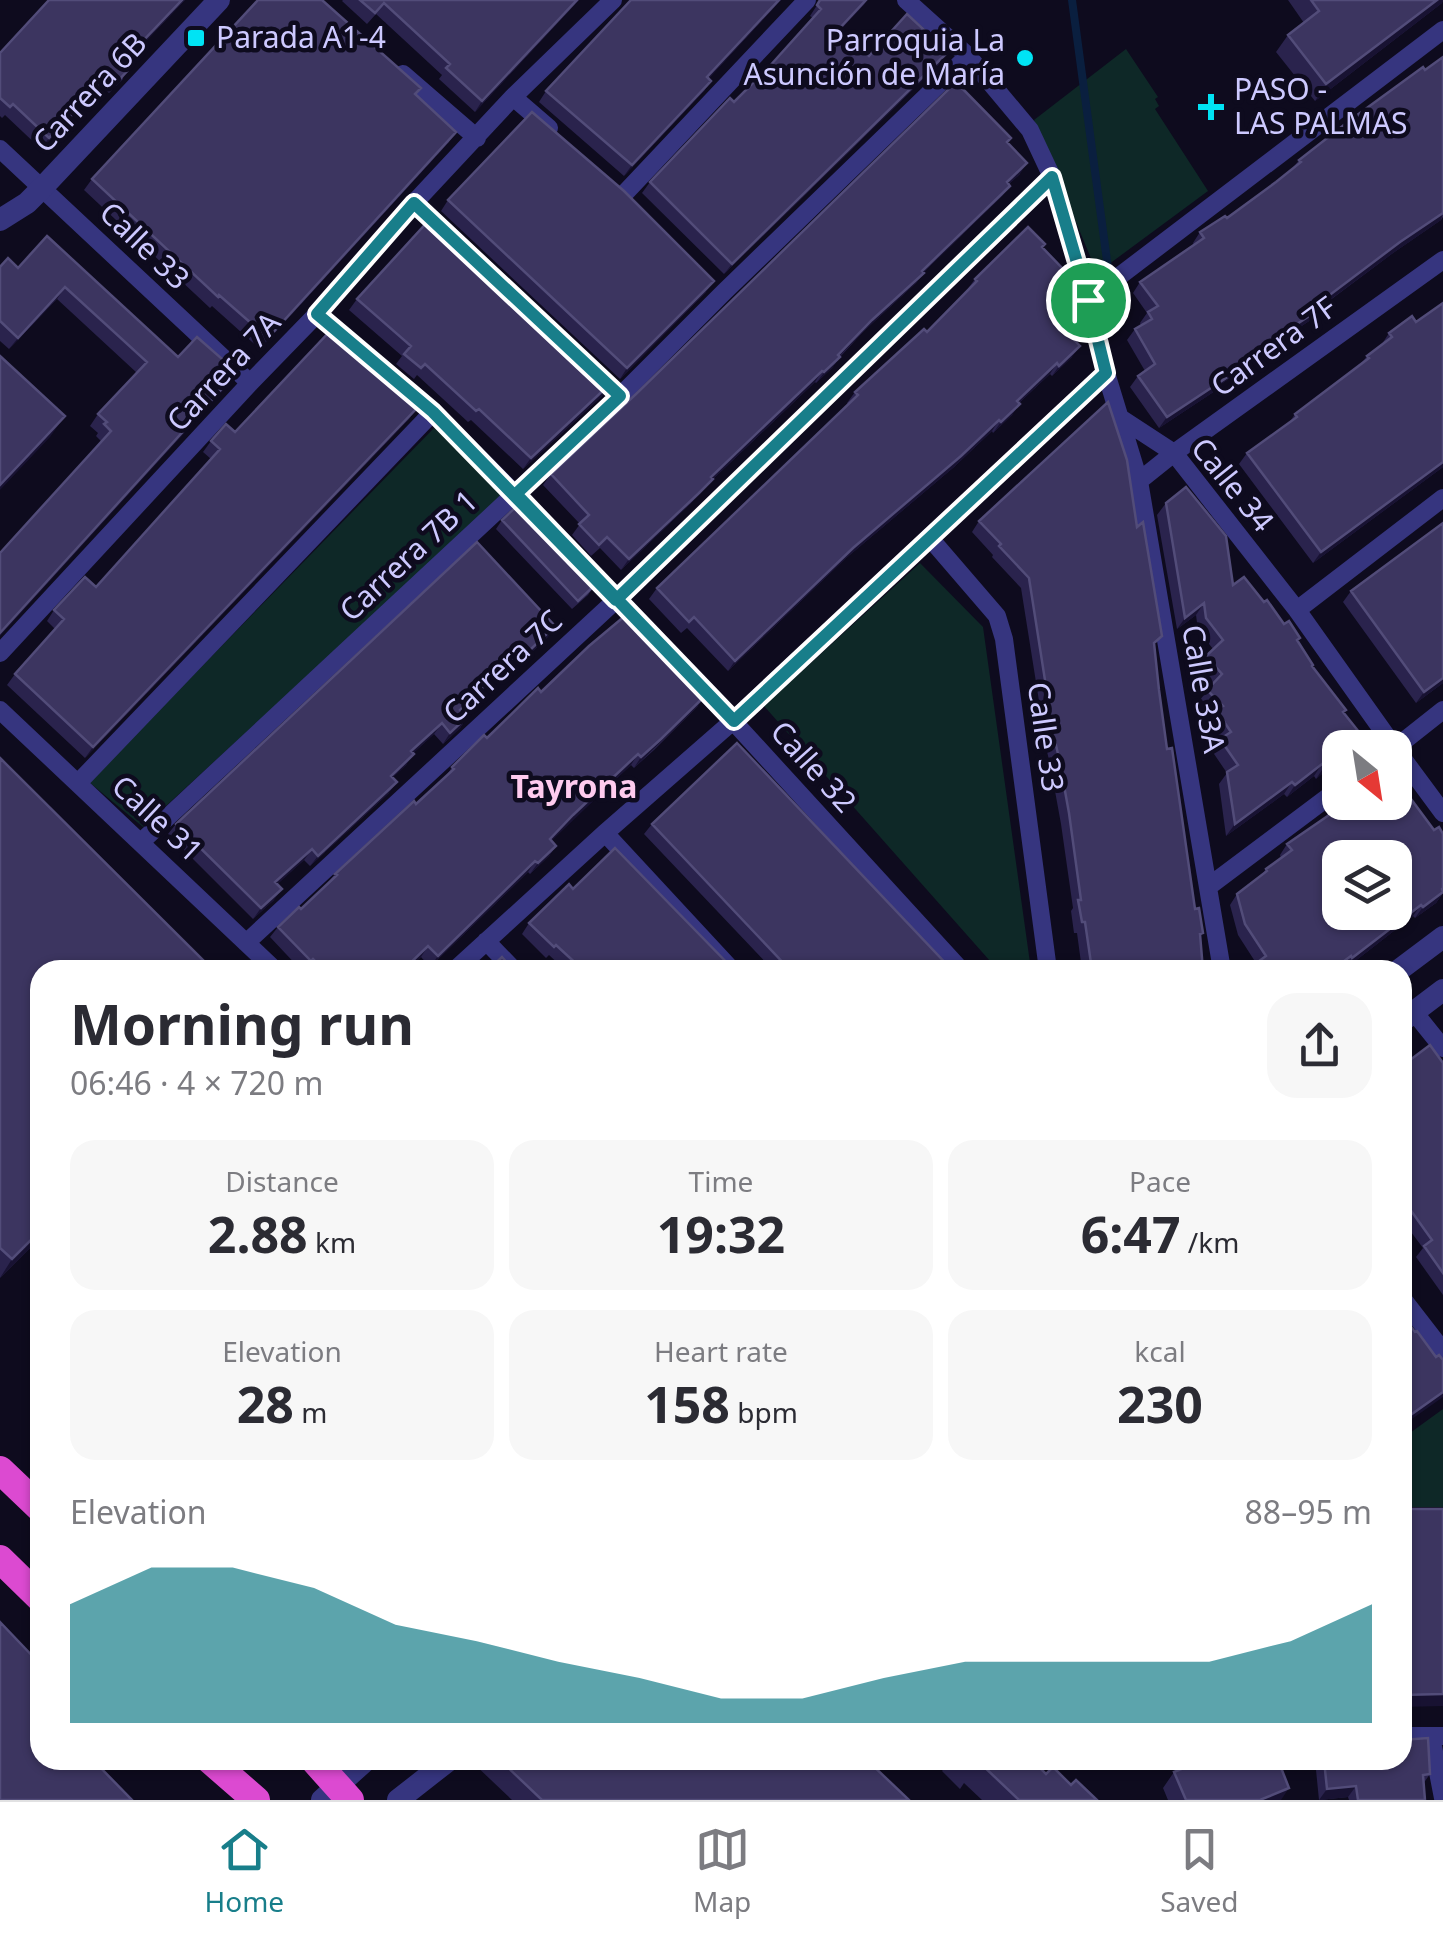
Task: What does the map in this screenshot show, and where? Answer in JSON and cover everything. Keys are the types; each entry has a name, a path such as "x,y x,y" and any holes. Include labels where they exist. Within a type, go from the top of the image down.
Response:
{"highway":[{"path":"0,1470 30,1498"},
{"path":"0,1559 30,1588"},
{"path":"222,1770 256,1800"},
{"path":"321,1770 337,1795"}],"street":[{"name":"Carrera 6B","path":"0,220 43,188 219,0"},
{"name":"Carrera 7A","path":"0,653 317,314 513,97 613,0"},
{"path":"639,208 618,187 807,0"},
{"path":"906,0 968,56 1030,130 1052,177 1122,419"},
{"path":"1088,300 1443,30"},
{"name":"Carrera 7B 1","path":"141,842 516,494 613,390 724,292 968,56"},
{"path":"384,57 476,138"},
{"path":"513,97 569,145"},
{"name":"Calle 33","path":"0,150 250,383"},
{"name":"Carrera 7C","path":"246,943 616,600 1052,177"},
{"path":"414,203 456,242"},
{"name":"Carrera 7F","path":"1139,481 1443,260"},
{"path":"710,278 724,292"},
{"name":"Calle 32","path":"317,314 433,412 516,494 734,721 952,960"},
{"path":"465,960 734,721 1106,373"},
{"path":"78,783 433,412"},
{"name":"Calle 34","path":"1122,419 1174,454 1296,610 1382,730"},
{"name":"Calle 33A","path":"1122,419 1139,481 1220,960"},
{"path":"1296,610 1443,498"},
{"name":"Calle 33","path":"929,536 997,616 1004,639 1047,960"},
{"name":"Calle 31","path":"0,710 264,960"},
{"path":"1412,735 1443,710"},
{"name":"Calle 34","path":"1412,771 1443,813"},
{"path":"1208,887 1322,802"},
{"path":"605,833 723,960"},
{"path":"1412,960 1443,937"},
{"path":"486,941 504,960"},
{"path":"1412,1013 1443,990"},
{"path":"1412,1020 1443,1048"},
{"path":"1412,1311 1443,1351"},
{"path":"1437,1736 1443,1798"},
{"path":"337,1795 358,1770"},
{"path":"398,1800 436,1770"}],"green space":[{"path":"1126,49 1158,97 1155,99 1159,106 1155,109 1208,191 1097,273 1034,120"},
{"path":"434,428 510,490 143,827 89,782"},
{"path":"920,563 983,627 1030,960 989,960 764,706"},
{"path":"1443,1409 1443,1507 1412,1507 1412,1431"}],"building":[{"path":"49,0 182,0 123,62 130,68 117,82 110,76 49,138 13,104 10,107 0,98 0,53"},
{"path":"258,0 322,0 421,88 415,94 456,132 268,338 218,297 92,179"},
{"path":"360,0 577,0 482,101 446,68 450,64 384,3 375,13"},
{"path":"631,0 779,0 707,77 711,81 632,165 546,91"},
{"path":"820,0 866,0 840,28 869,56 907,14 948,52 732,264 650,182 730,98 734,102 768,68 821,9 817,5"},
{"path":"1311,0 1437,0 1326,84 1288,35 1319,11"},
{"path":"1443,57 1443,213 1323,300 1326,305 1167,417 1138,376 1155,364 1135,329 1152,319 1148,312 1158,306 1140,282 1204,238 1200,232 1227,218 1276,182 1349,121"},
{"path":"956,82 1011,138 1007,142 1027,163 1007,182 1010,186 872,320 840,357 629,559 607,537 599,545 579,524 589,515 551,474"},
{"path":"532,112 624,191 714,281 627,368 448,200"},
{"path":"431,218 609,385 531,458 425,364 421,368 404,354 411,346 357,299"},
{"path":"1028,227 1062,268 1071,296 1050,315 1080,346 1017,401 1020,404 1001,422 853,548 735,661 694,617 689,622 657,588 858,395 855,392 924,329 927,332"},
{"path":"47,236 178,357 197,337 237,372 0,633 0,553 111,431 98,414 147,362 65,287 18,338 0,321 0,267 8,258 18,268"},
{"path":"1443,303 1443,462 1321,552 1247,453 1369,358 1392,337 1389,333 1412,316 1416,322"},
{"path":"332,329 383,376 386,372 404,386 399,391 417,408 93,747 15,674 64,619 54,610 85,577 96,587 220,449 211,441 226,424 235,432"},
{"path":"0,356 65,416 0,485"},
{"path":"1108,402 1127,460 1137,527 1143,522 1162,636 1154,643 1159,690 1167,749 1172,748 1195,909 1199,908 1203,933 1202,960 1091,960 1078,900 1069,813 1051,737 1029,578 979,521"},
{"path":"1186,487 1226,536 1233,585 1244,577 1284,624 1289,621 1312,666 1357,730 1322,730 1322,764 1235,824 1227,772 1238,765 1220,739 1231,732 1216,710 1223,706 1207,690 1222,674 1206,656 1223,640 1206,618 1204,603 1185,618 1166,503"},
{"path":"520,503 579,564 576,567 594,586 578,601 502,520"},
{"path":"1443,523 1443,678 1424,692 1351,591"},
{"path":"477,542 555,626 529,651 526,647 510,660 460,710 467,717 450,733 442,723 411,751 414,754 391,776 397,782 318,856 312,849 275,882 282,889 261,908 176,824"},
{"path":"626,615 706,695 573,815 550,839 556,846 538,863 535,861 438,956 428,946 413,960 310,960 278,927 454,769 484,735 487,738"},
{"path":"737,743 943,960 781,960 652,824"},
{"path":"0,758 203,960 30,960 30,1241 12,1259 0,1248"},
{"path":"1412,800 1434,830 1439,827 1443,834 1443,892 1412,912 1412,840 1322,840 1322,930 1388,930 1346,960 1260,960 1266,956 1245,924 1237,894 1292,850 1287,844 1322,820 1412,820"},
{"path":"615,848 724,960 572,960 529,923 569,884 573,889"},
{"path":"1430,1045 1443,1063 1443,1273 1424,1246 1432,1240 1412,1212 1412,1058"},
{"path":"1412,1328 1443,1360 1443,1392 1412,1414"},
{"path":"1412,1509 1443,1509 1443,1694 1412,1695"},
{"path":"0,1622 30,1654 30,1770 103,1770 132,1800 0,1800"},
{"path":"1428,1738 1430,1774 1423,1775 1425,1800 1358,1800 1356,1786 1327,1789 1325,1770 1412,1770 1412,1739"},
{"path":"510,1770 878,1770 909,1800 542,1800"},
{"path":"987,1770 1042,1770 1046,1774 1056,1770 1071,1785 1076,1780 1097,1800 1019,1800"},
{"path":"1282,1770 1289,1788 1260,1800 1186,1800 1174,1772"}],"waterway":[{"path":"1072,0 1110,283"}],"place":[{"name":"Parada A1-4","path":"196,38"},
{"name":"Parroquia La Asunción de María","path":"1025,58"},
{"name":"PASO - LAS PALMAS","path":"1211,107"}],"district":[{"name":"Tayrona","path":"574,787"}],"route":[{"path":"1088,300 1052,177 616,600 433,412 317,314 414,203 620,396 516,494 616,600 734,721 1106,373 1088,300"}]}
